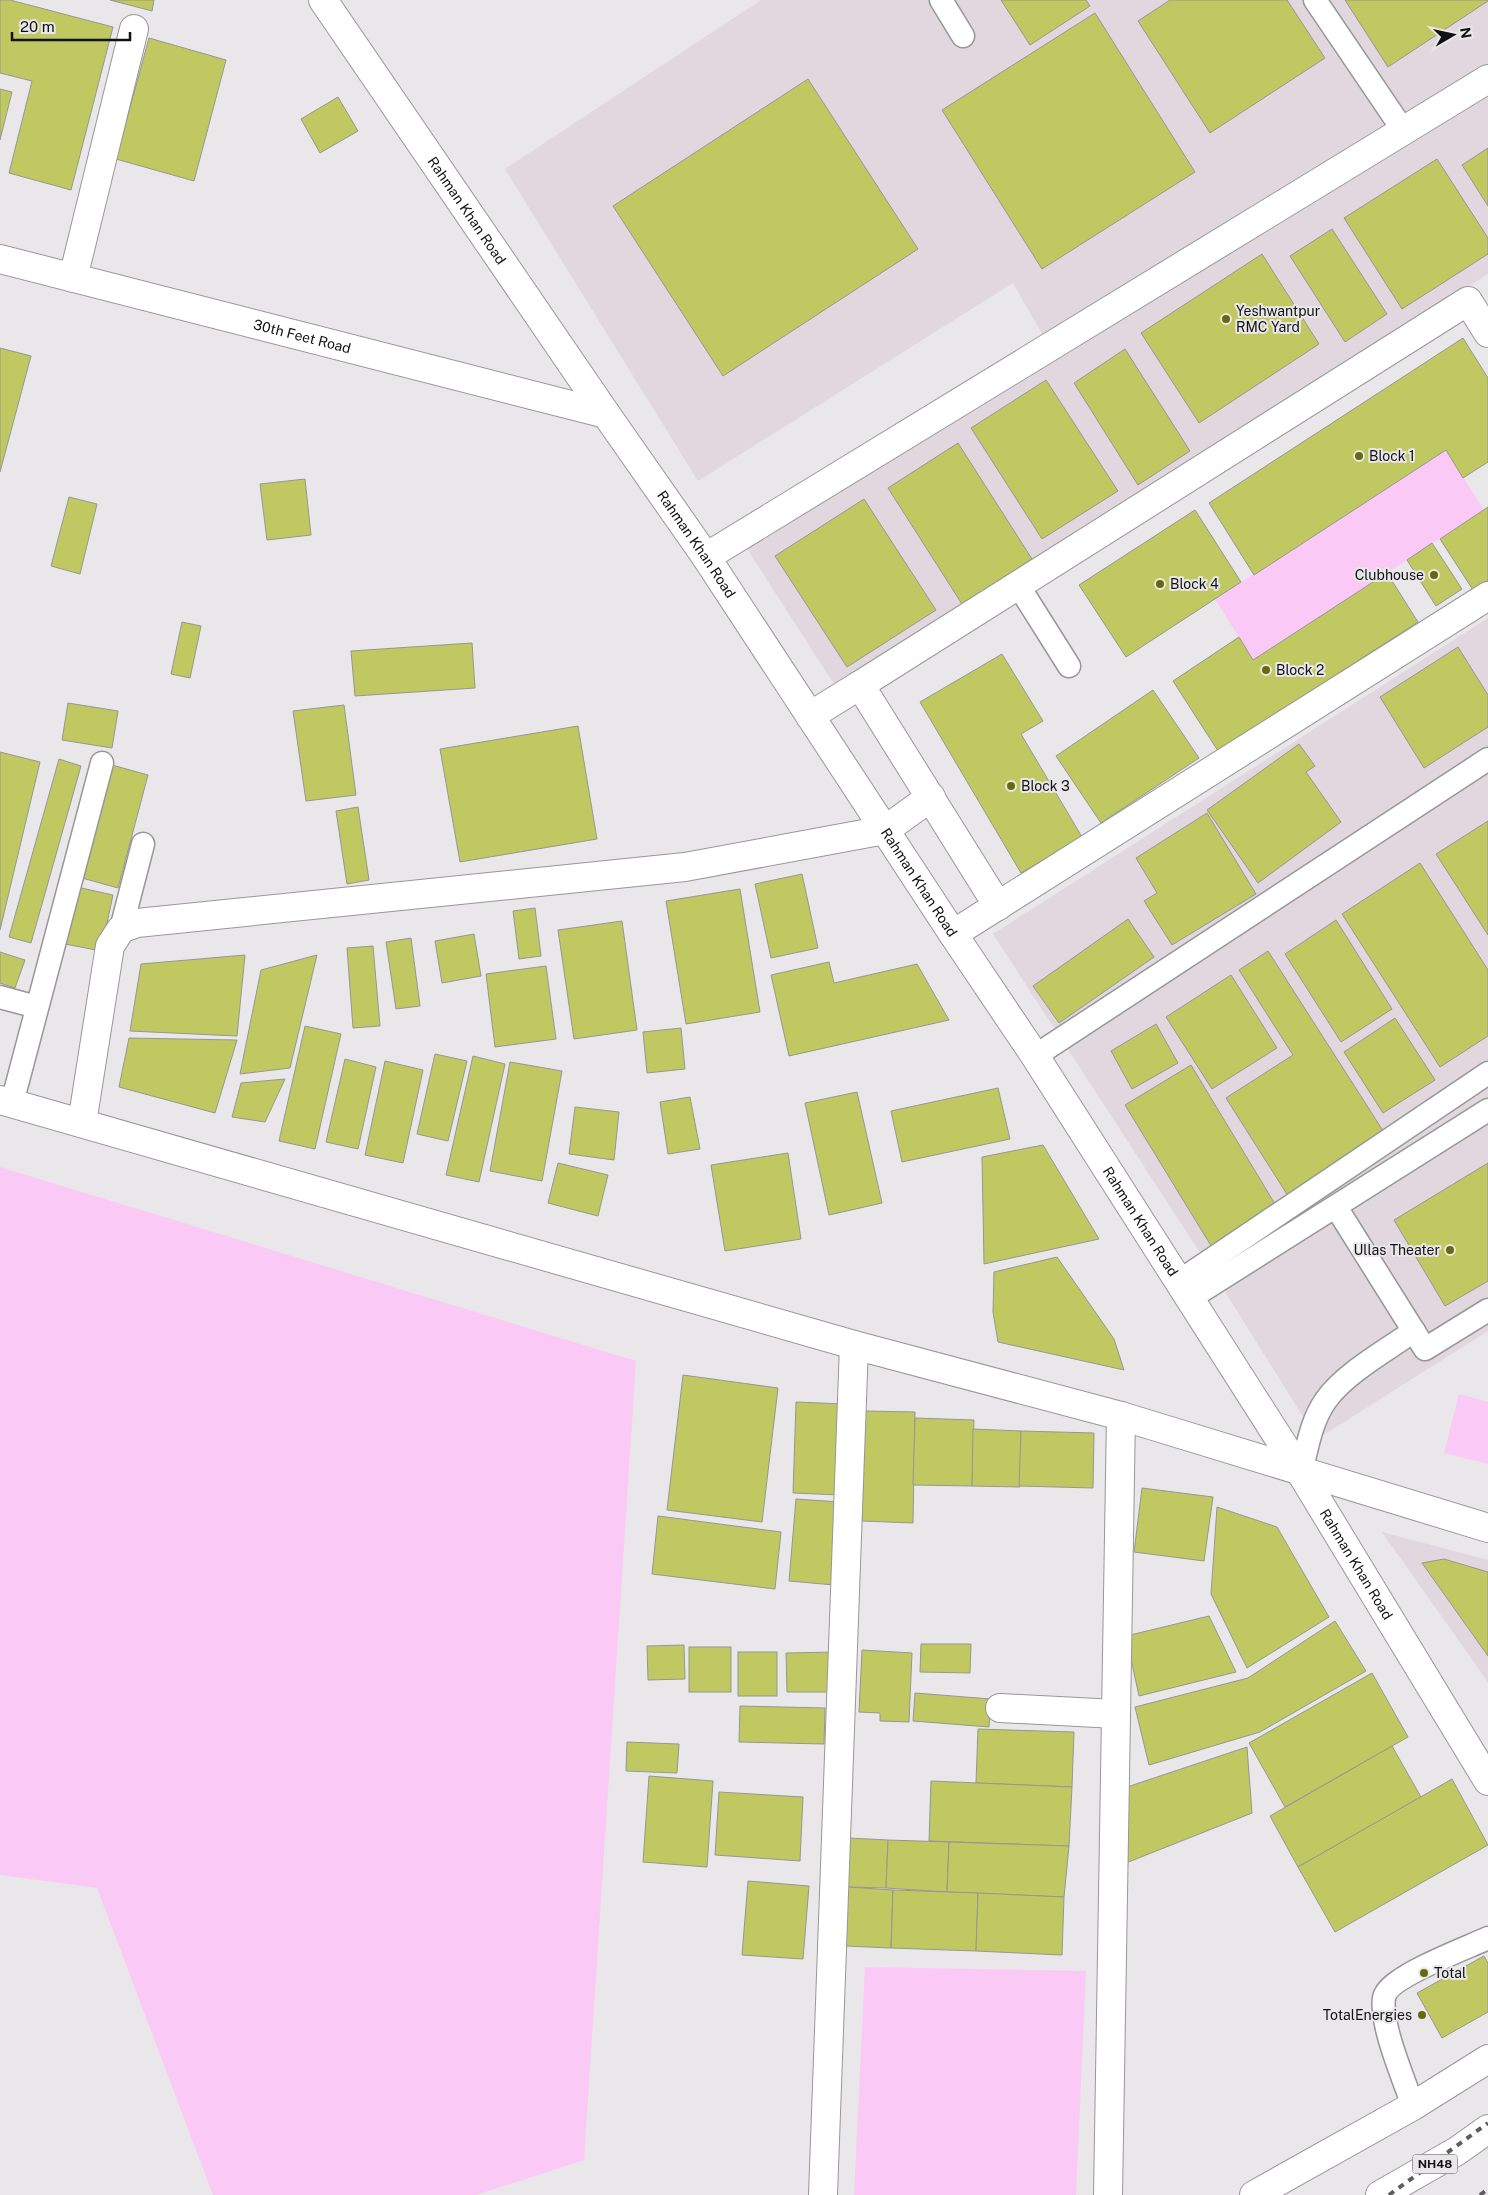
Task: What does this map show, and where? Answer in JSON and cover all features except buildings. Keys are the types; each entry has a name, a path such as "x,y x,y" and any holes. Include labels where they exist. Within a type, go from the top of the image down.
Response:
{"main road":[{"name":"Rahman Khan Road","path":"323,0 706,557 1035,1056 1301,1472 1488,1781"},
{"path":"72,278 134,28"},
{"path":"706,557 1488,78"},
{"name":"30th Feet Road","path":"0,259 606,414"},
{"path":"810,716 1468,301 1488,333"},
{"path":"953,934 1488,596"},
{"path":"860,685 998,906"},
{"path":"82,1123 110,946 121,929 137,923 685,867 886,830 931,797"},
{"path":"6,1102 854,1345 1121,1416 1488,1528"},
{"path":"823,2195 854,1345"},
{"path":"1108,2195 1121,1416"},
{"path":"1000,1708 1116,1714"},
{"path":"1254,2195 1413,2106 1488,2059"},
{"name":"NH48","path":"1380,2195 1457,2151 1488,2129"}],"lane":[{"path":"941,0 963,36"},
{"path":"1315,0 1403,130"},
{"path":"1018,585 1069,666"},
{"path":"1035,1056 1488,759"},
{"path":"6,1102 37,1006 102,763"},
{"path":"121,929 143,844"},
{"path":"0,998 37,1006"},
{"path":"1184,1290 1488,1073"},
{"path":"1184,1290 1336,1207 1488,1110"},
{"path":"1336,1207 1425,1349 1488,1310"},
{"path":"1301,1472 1313,1426 1326,1400 1346,1380 1414,1331"},
{"path":"1413,2106 1384,2016 1384,1997 1390,1986 1406,1975 1488,1938"}],"shaded area":[{"name":"Yeshwantpur RMC Yard","path":"761,0 1488,0 1488,274 839,692 746,547 1054,355 1013,283 698,481 505,169"},
{"path":"1446,450 1484,510 1253,660 1215,599"},
{"path":"1488,618 1488,1331 1317,1439 1212,1271 993,934"},
{"path":"0,1167 636,1361 584,2160 476,2195 213,2195 97,1888 0,1875"},
{"path":"1459,1394 1488,1402 1488,1464 1444,1453"},
{"path":"1382,1532 1488,1560 1488,1682"},
{"path":"865,1967 1086,1971 1076,2195 854,2195"}],"railway":[{"path":"1389,2195 1488,2123"},
{"path":"1480,2195 1488,2189"}],"place":[{"name":"Yeshwantpur RMC Yard","path":"1226,319"},
{"name":"Block 1","path":"1359,456"},
{"name":"Clubhouse","path":"1434,575"},
{"name":"Block 4","path":"1160,584"},
{"name":"Block 2","path":"1266,670"},
{"name":"Block 3","path":"1011,786"},
{"name":"Ullas Theater","path":"1450,1250"},
{"name":"Total","path":"1424,1973"},
{"name":"TotalEnergies","path":"1422,2015"}]}
